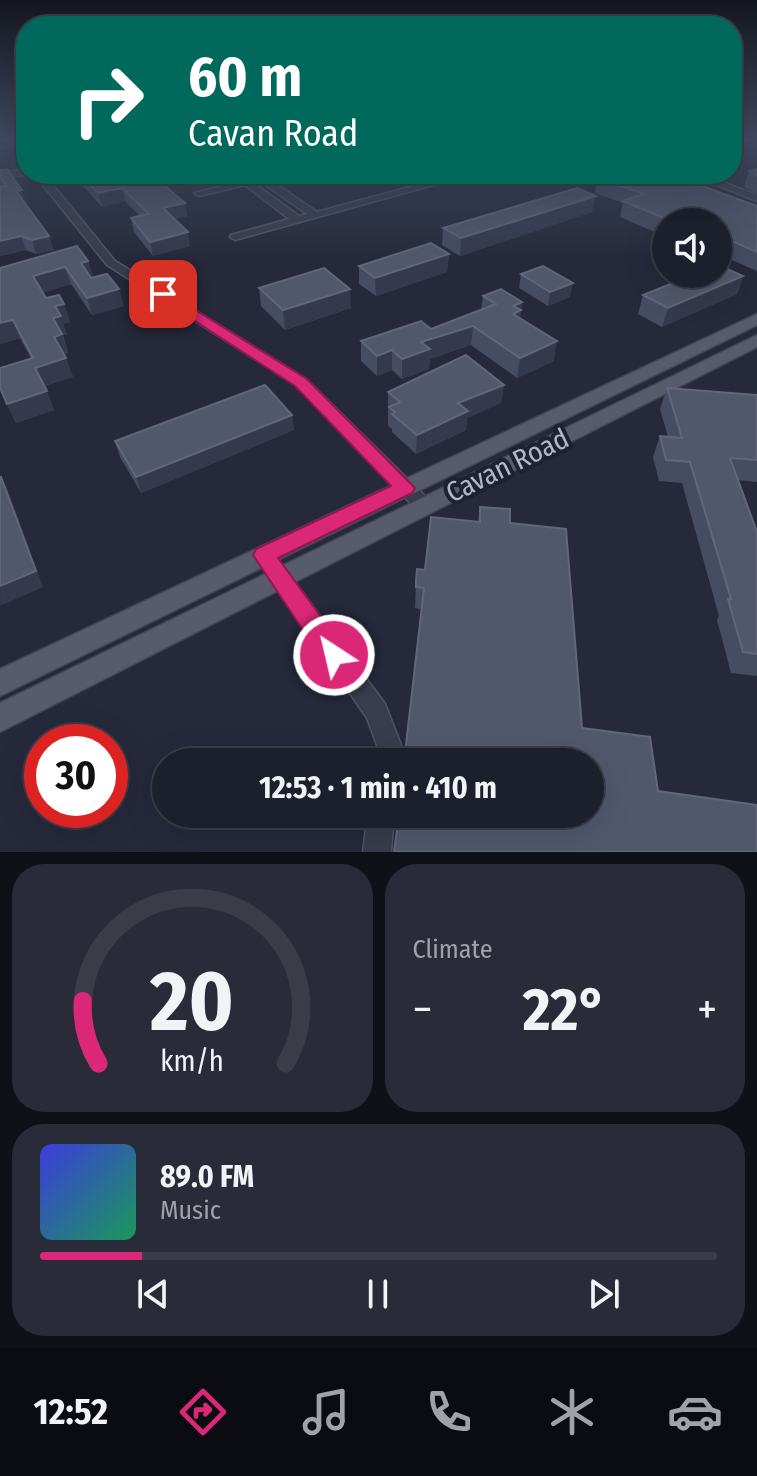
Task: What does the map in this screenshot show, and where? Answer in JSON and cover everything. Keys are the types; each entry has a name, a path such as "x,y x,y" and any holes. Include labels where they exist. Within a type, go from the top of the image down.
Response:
{"main road":[{"name":"Cavan Road","path":"0,683 757,319"},
{"name":"Cavan Road","path":"0,718 757,340"}],"street":[{"path":"46,184 92,250 301,382 424,506"},
{"path":"199,193 237,184"},
{"path":"249,184 297,220"},
{"path":"270,184 316,216"},
{"path":"235,237 432,184"},
{"path":"720,184 757,198"},
{"path":"264,555 377,712 389,748"},
{"path":"377,852 380,828"}],"shaded area":[{"path":"162,184 222,184 174,195"}],"building":[{"path":"2,181 15,181 22,190 16,191 49,236 32,240 21,236 0,241 0,187 7,186"},
{"path":"89,184 163,184 185,203 163,208 188,232 150,242 131,218 149,214 122,188 98,193"},
{"path":"615,184 697,184 757,206 757,252 732,241 732,208 652,208 652,213 623,201 644,194"},
{"path":"577,188 596,196 461,238 443,228"},
{"path":"431,243 449,254 375,278 359,266"},
{"path":"77,246 88,261 81,263 91,278 107,274 119,289 87,298 65,267 33,276 46,298 59,295 64,304 55,306 61,316 53,318 62,334 54,337 66,358 35,368 47,391 7,404 0,388 0,368 33,358 13,320 0,323 0,268"},
{"path":"543,266 573,283 550,292 521,274"},
{"path":"324,268 350,289 283,310 259,288"},
{"path":"732,271 743,276 732,281"},
{"path":"660,288 715,288 668,308 643,295"},
{"path":"501,289 522,302 513,306 521,310 513,314 557,341 520,358 473,326 421,342 430,349 402,359 392,350 377,356 361,341 421,321 431,329 496,304 483,296"},
{"path":"466,355 504,385 458,403 468,411 417,435 392,414 395,412 389,407 400,402 388,392"},
{"path":"265,385 292,415 136,477 115,441"},
{"path":"667,388 757,395 757,460 730,458 757,532 757,654 743,652 728,599 731,599 690,462 666,460 660,436 682,438"},
{"path":"0,478 36,571 0,586"},
{"path":"480,507 510,509 510,523 566,529 582,728 650,737 658,791 757,805 757,852 394,852 397,828 604,828 604,748 406,748 424,588 416,587 417,569 425,570 431,517 480,522"}],"route":[{"path":"163,294 301,382 405,488 264,555 334,655"}]}
